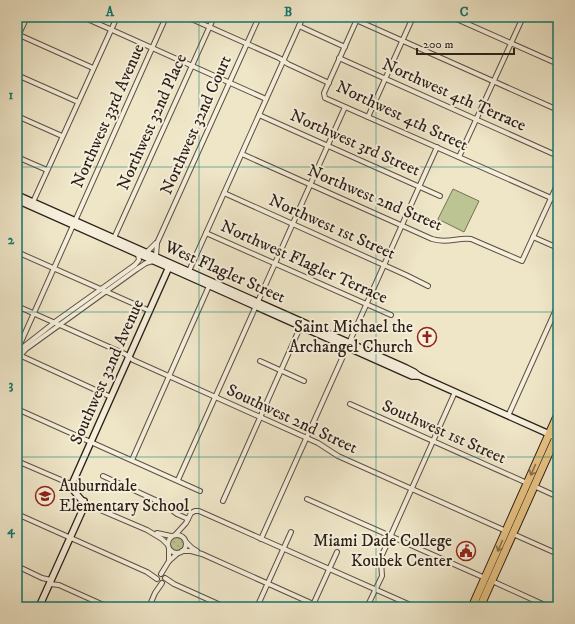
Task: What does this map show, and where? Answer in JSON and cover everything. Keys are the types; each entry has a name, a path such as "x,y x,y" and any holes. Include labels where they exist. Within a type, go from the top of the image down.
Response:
{"highway":[{"path":"472,607 489,580 531,485 555,436 558,414"},
{"path":"480,607 488,589 489,570 510,532"}],"main road":[{"name":"West Flagler Street","path":"17,195 138,254 165,261 190,274 347,344 383,363 412,376 419,376"},
{"name":"West Flagler Street","path":"17,200 147,252 169,267 190,274 209,286 256,304 304,328 393,362 419,376 555,436"},
{"path":"165,261 169,267"},
{"name":"Southwest 32nd Avenue","path":"73,487 74,481 91,442 169,267"},
{"path":"383,363 393,362"},
{"path":"39,607 83,509 84,503 74,491 73,487"}],"street":[{"path":"27,17 17,36 93,68"},
{"path":"83,17 266,99"},
{"path":"33,202 117,17"},
{"name":"Northwest 33rd Avenue","path":"18,354 24,335 166,17"},
{"name":"Northwest 4th Street","path":"187,17 279,58 329,83 324,93 325,98 558,201"},
{"name":"Northwest 32nd Place","path":"114,238 214,17"},
{"name":"Northwest 32nd Court","path":"155,258 157,243 259,17"},
{"path":"190,274 206,232 303,17"},
{"path":"368,117 413,17"},
{"path":"452,17 558,64"},
{"path":"459,157 523,17"},
{"path":"329,83 357,18 402,41 558,110"},
{"path":"299,26 344,47"},
{"name":"Northwest 4th Terrace","path":"340,58 558,156"},
{"path":"17,75 78,102"},
{"path":"178,480 345,107"},
{"name":"Northwest 3rd Street","path":"259,115 440,196"},
{"path":"17,116 62,136"},
{"path":"261,539 347,344 437,147"},
{"name":"Northwest 2nd Street","path":"242,154 429,238 440,241 472,239 522,261 533,237"},
{"path":"17,157 47,170"},
{"path":"558,183 533,237 558,248"},
{"name":"Northwest 1st Street","path":"224,193 428,286"},
{"name":"Northwest Flagler Terrace","path":"206,232 390,315"},
{"name":"Northwest 32nd Court","path":"147,252 157,243"},
{"path":"17,252 150,311"},
{"path":"18,354 30,341 103,290 137,264 139,260 138,254"},
{"path":"103,290 155,258"},
{"path":"132,460 209,286"},
{"path":"508,416 558,305"},
{"name":"Southwest 2nd Street","path":"17,306 125,354 133,360 169,377 322,444 338,456 558,554"},
{"path":"18,354 57,323"},
{"path":"297,325 298,332"},
{"path":"223,501 298,332 304,328"},
{"path":"24,335 26,339 30,341"},
{"path":"18,354 112,396"},
{"path":"260,361 304,380"},
{"path":"367,607 382,574 382,558 391,536 455,392"},
{"name":"Southwest 1st Street","path":"350,404 558,497"},
{"path":"17,409 200,490"},
{"path":"17,461 73,487"},
{"path":"103,476 164,504 187,521"},
{"path":"307,499 550,607"},
{"path":"84,503 163,536 171,536 176,534 193,512 199,511 415,607"},
{"path":"17,514 225,607"},
{"path":"169,561 186,547 184,533 187,521"},
{"path":"147,530 168,544"},
{"path":"258,607 291,532"},
{"path":"176,534 180,535 192,548 202,554 313,606 320,607"},
{"path":"148,607 169,561 168,540 171,536"},
{"path":"169,549 172,552 178,553"},
{"path":"182,551 191,551 202,554"},
{"path":"313,606 337,552"},
{"path":"17,566 108,607"}],"green space":[{"path":"453,189 479,201 464,232 442,221 439,222 438,219"},
{"path":"177,536 184,541 185,544 180,551 177,552 170,547 169,544 174,537"}],"place":[{"name":"Saint Michael the Archangel Church","path":"427,337"},
{"name":"Auburndale Elementary School","path":"45,496"},
{"name":"Miami Dade College Koubek Center","path":"466,551"}]}
